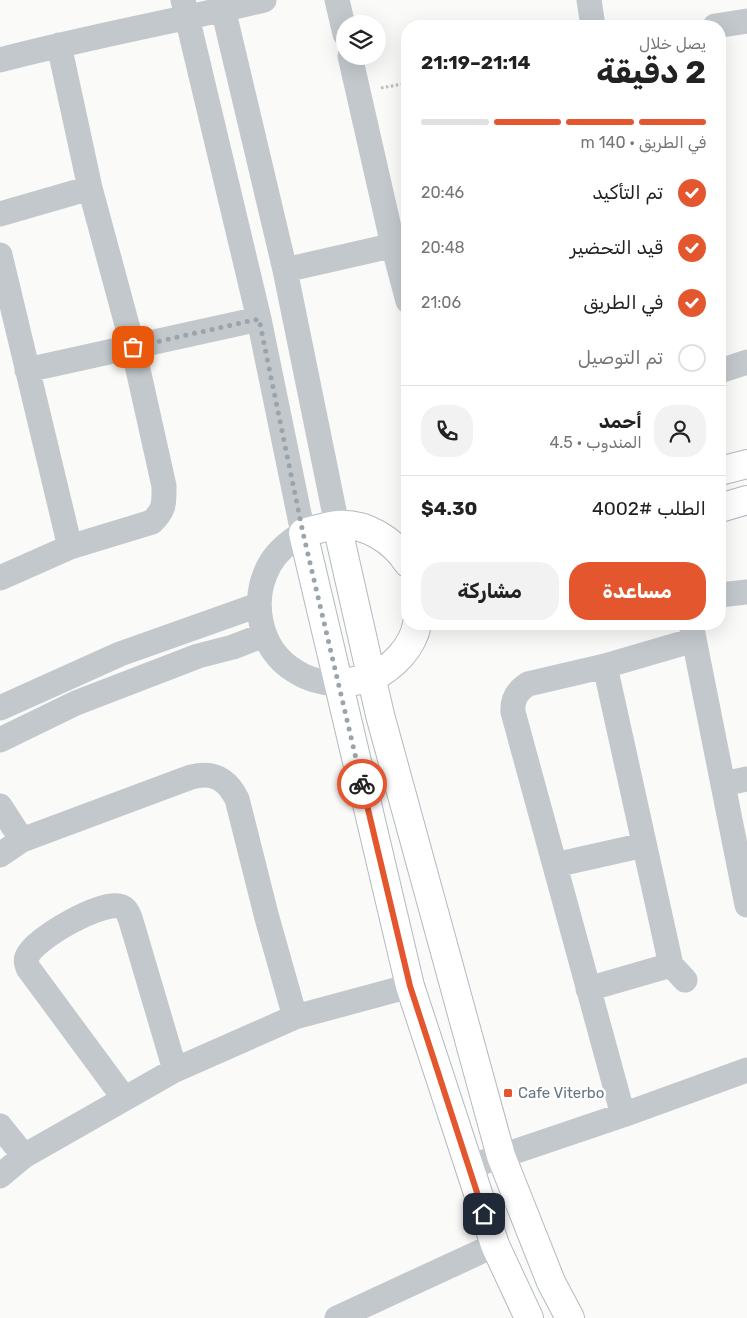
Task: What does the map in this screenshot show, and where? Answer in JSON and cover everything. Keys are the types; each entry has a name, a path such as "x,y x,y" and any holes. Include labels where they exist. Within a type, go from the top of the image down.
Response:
{"main road":[{"path":"726,470 747,464"},
{"path":"726,506 747,500"},
{"path":"337,525 372,678 501,1156 551,1282 570,1318"},
{"path":"401,554 392,544 374,533 354,526 337,525 303,533 410,986 495,1245 529,1318"},
{"path":"338,685 372,678 390,667 406,650 414,630"}],"street":[{"path":"0,60 185,9 264,0"},
{"path":"337,0 341,15"},
{"path":"589,0 593,20"},
{"path":"222,5 285,270 337,525"},
{"path":"185,9 259,319 303,533 284,545 270,563 261,583 258,605 264,635 276,655 293,671 314,681 338,685"},
{"path":"726,24 747,21"},
{"path":"0,578 70,547 152,522 160,514 164,506 164,486 133,347 90,188 59,44"},
{"path":"285,270 400,244 352,65"},
{"path":"0,214 90,188"},
{"path":"0,255 70,547"},
{"path":"27,370 259,319"},
{"path":"726,369 747,362"},
{"path":"726,594 747,592"},
{"path":"0,708 120,654 258,605"},
{"path":"623,1115 513,712 514,700 521,688 528,684 605,666 692,632 746,899"},
{"path":"0,740 76,703 198,656 233,647 264,635"},
{"path":"588,989 678,972 644,845 605,666"},
{"path":"0,855 22,840 200,774 210,774 230,786 237,800 295,1017"},
{"path":"723,784 747,779"},
{"path":"0,806 22,840"},
{"path":"555,865 644,845"},
{"path":"124,1098 28,968 26,961 32,948 44,938 74,920 113,904 125,909 134,930 174,1070"},
{"path":"0,1176 24,1156 174,1070 295,1017 410,986"},
{"path":"469,1167 623,1115 747,1070"},
{"path":"0,1126 24,1156"},
{"path":"337,1318 495,1245"}],"way so far":[{"path":"133,347 259,319 303,533 362,784"}],"place":[{"name":"Cafe Viterbo","path":"508,1093"}],"route":[{"path":"362,784 410,986 484,1214"}]}
